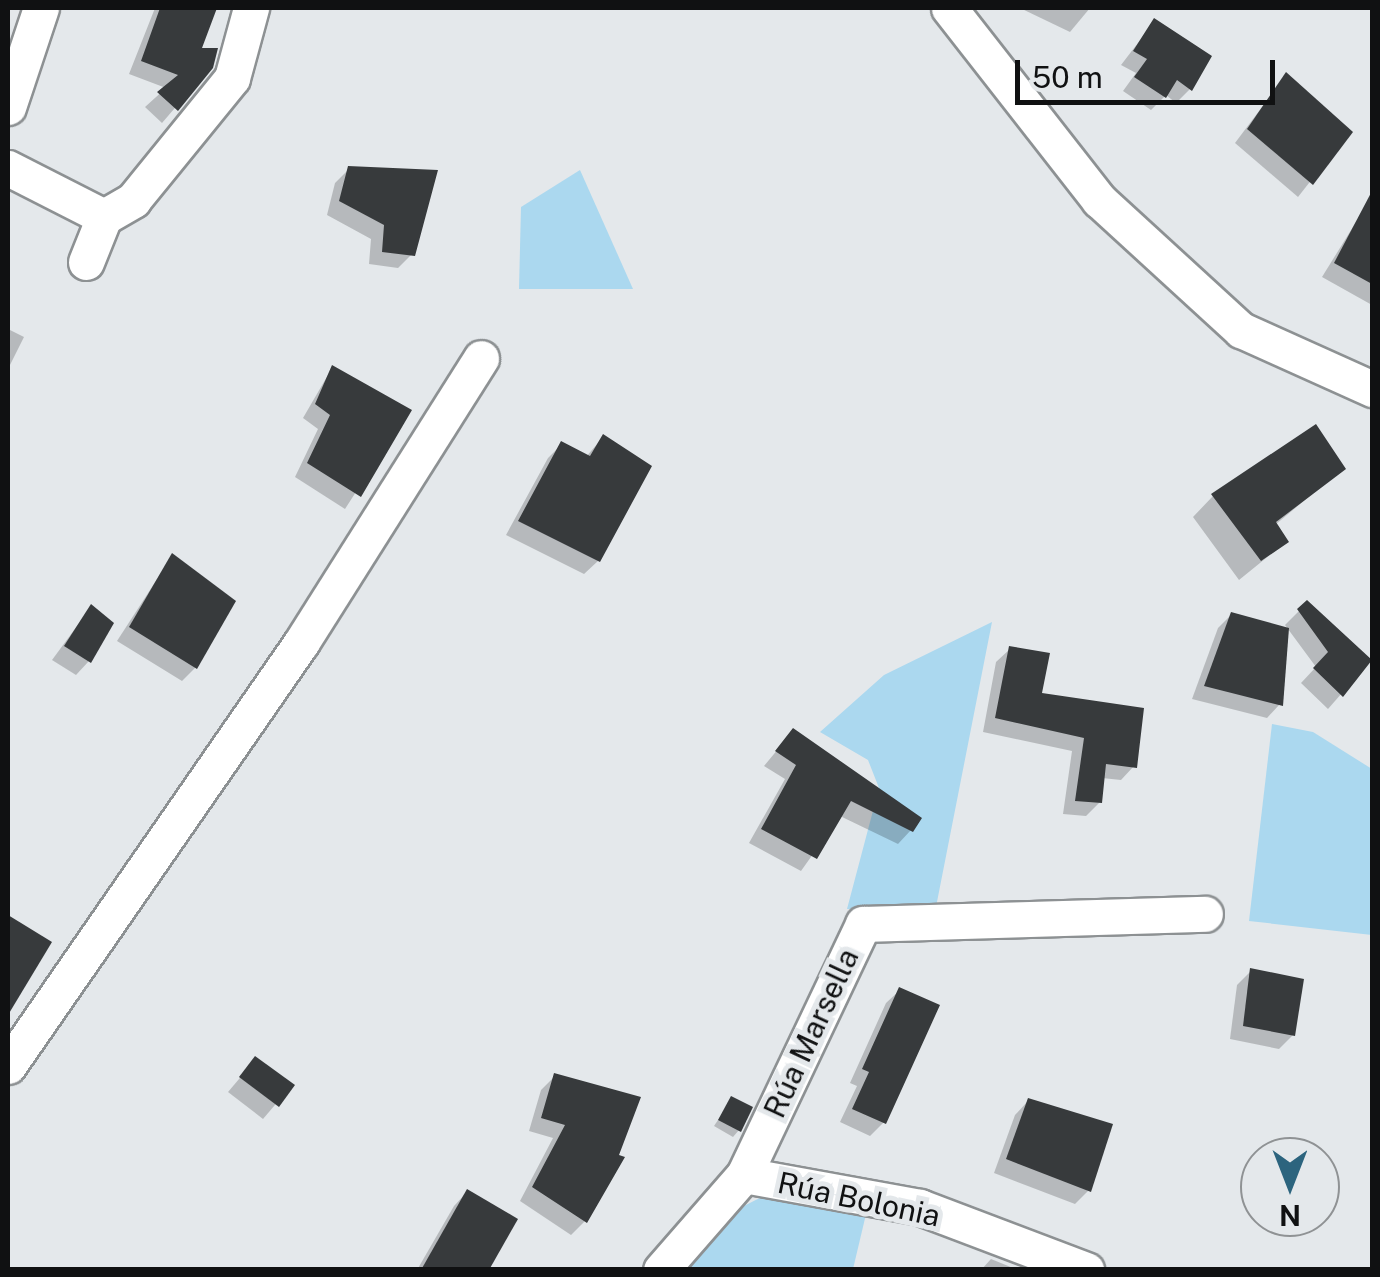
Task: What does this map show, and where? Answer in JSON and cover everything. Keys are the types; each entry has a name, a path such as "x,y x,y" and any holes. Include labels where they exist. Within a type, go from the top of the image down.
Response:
{"street":[{"path":"8,107 41,8"},
{"path":"86,262 104,217 134,200 232,78 251,8"},
{"path":"949,8 1099,200 1241,330 1372,390"},
{"path":"8,168 104,217"},
{"path":"8,1066 301,643 482,358"},
{"name":"Rúa Marsella","path":"661,1270 744,1175 863,924 1205,914"},
{"name":"Rúa Bolonia","path":"744,1175 920,1207 1086,1270"}],"shaded area":[{"path":"580,170 633,289 519,289 521,207"},
{"path":"992,622 936,907 847,909 879,788 868,760 820,732 884,675"},
{"path":"1272,724 1313,732 1372,769 1372,935 1249,921"},
{"path":"771,1192 867,1210 853,1269 685,1270 744,1206"}],"building":[{"path":"160,8 217,8 202,48 218,48 213,68 178,111 157,92 178,75 141,61"},
{"path":"1154,18 1212,56 1192,91 1177,80 1166,98 1134,77 1147,59 1133,51"},
{"path":"1286,72 1353,132 1313,185 1247,129"},
{"path":"348,166 438,170 415,256 382,252 384,225 339,201"},
{"path":"1372,191 1372,284 1334,263"},
{"path":"332,365 412,410 361,497 307,463 330,415 315,404"},
{"path":"1316,424 1346,469 1276,522 1289,542 1261,561 1211,494"},
{"path":"603,434 652,466 600,562 518,521 561,441 590,456"},
{"path":"172,553 236,601 197,669 129,627"},
{"path":"1307,600 1372,660 1343,697 1313,668 1328,652 1297,609"},
{"path":"91,604 114,623 91,663 64,646"},
{"path":"1231,612 1289,628 1283,706 1204,686"},
{"path":"1009,646 1050,653 1042,693 1144,708 1137,768 1106,764 1102,803 1075,801 1084,738 995,718"},
{"path":"793,728 922,818 913,832 851,801 817,859 761,829 796,765 775,751"},
{"path":"8,915 52,942 8,1015"},
{"path":"1250,968 1304,979 1295,1036 1243,1026"},
{"path":"899,987 940,1005 886,1124 852,1109 869,1072 862,1069"},
{"path":"255,1056 295,1085 279,1107 239,1077"},
{"path":"554,1073 641,1097 619,1155 625,1157 587,1223 532,1187 565,1125 541,1118"},
{"path":"731,1096 753,1107 741,1132 718,1120"},
{"path":"1028,1098 1113,1124 1091,1192 1006,1159"},
{"path":"467,1189 518,1219 489,1270 421,1270"}]}
